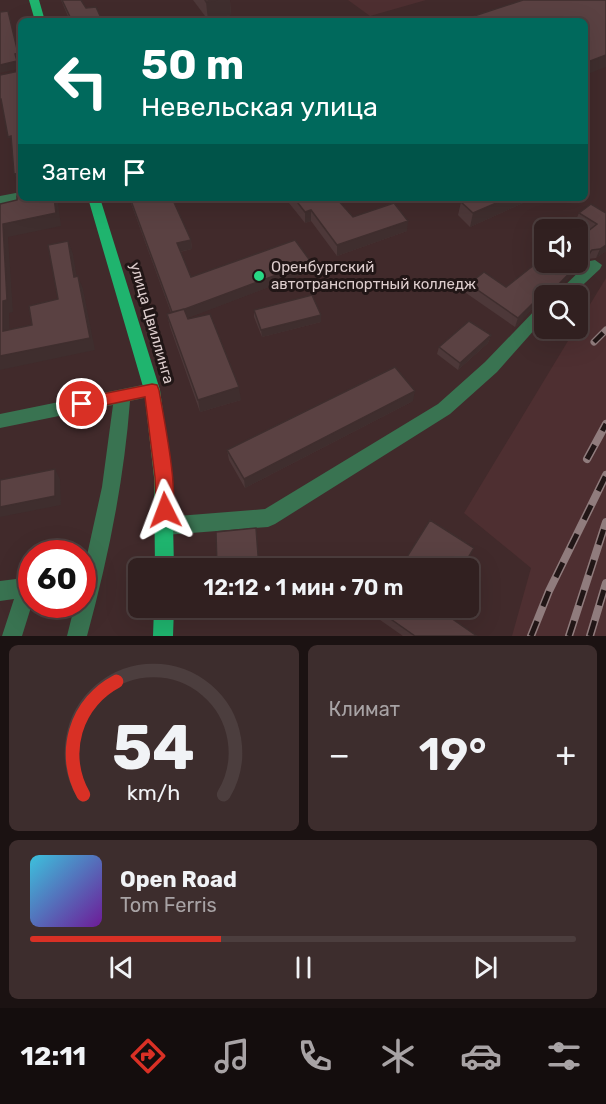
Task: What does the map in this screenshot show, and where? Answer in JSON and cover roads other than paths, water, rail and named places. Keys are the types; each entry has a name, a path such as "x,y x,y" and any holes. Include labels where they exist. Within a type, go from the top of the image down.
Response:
{"main road":[{"path":"34,0 39,18"},
{"name":"улица Цвиллинга","path":"95,201 152,390 163,477 165,558"},
{"path":"163,636 164,618"}],"street":[{"path":"0,78 18,75"},
{"path":"0,200 18,197"},
{"path":"573,285 596,265"},
{"path":"165,526 268,518 444,409 491,367 534,321"},
{"path":"0,421 152,390"},
{"path":"96,545 119,451 122,396"},
{"path":"0,591 18,589"},
{"path":"12,636 19,618"},
{"path":"77,636 80,618"}],"railway":[{"path":"594,342 606,330"},
{"path":"587,459 606,424"},
{"path":"531,636 549,591 606,475"},
{"path":"569,636 606,522"},
{"path":"590,636 606,583"}],"place":[{"name":"Оренбургский автотранспортный колледж","path":"259,276"}]}
